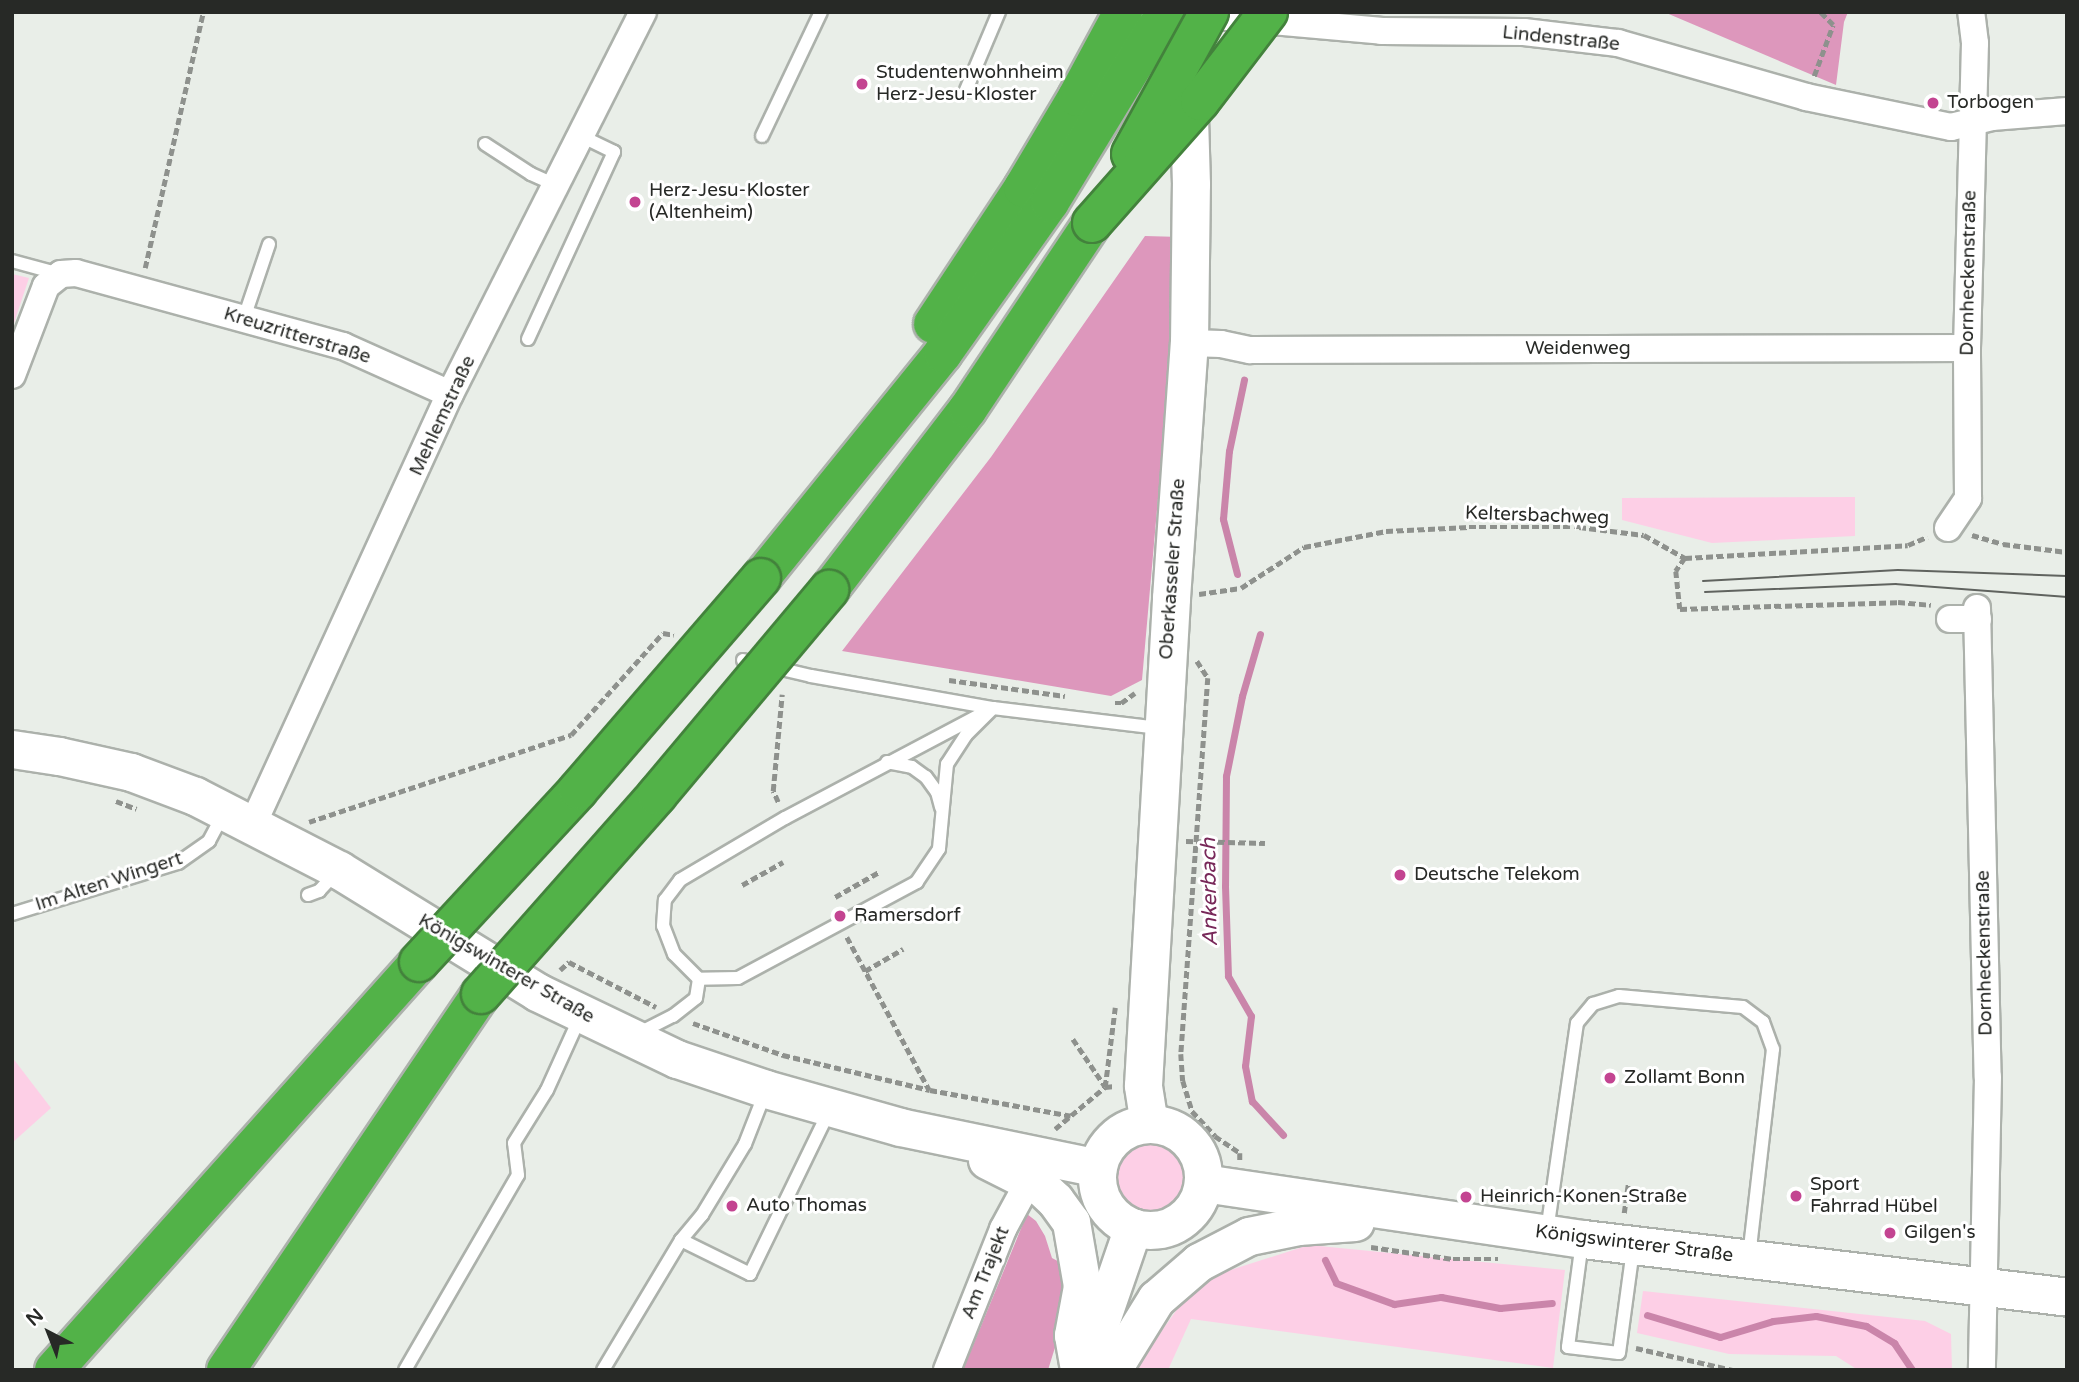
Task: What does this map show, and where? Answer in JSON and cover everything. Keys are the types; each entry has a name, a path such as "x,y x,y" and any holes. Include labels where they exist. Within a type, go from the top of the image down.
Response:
{"highway":[{"path":"1036,195 1077,97 1123,12"},
{"path":"54,1370 419,962 578,790 761,578 1166,12"},
{"path":"229,1367 481,994 657,795 829,590 968,409 1092,223 1209,12"},
{"path":"1092,223 1200,101 1268,12"}],"main road":[{"name":"Oberkasseler Straße","path":"1149,1124 1143,1085 1189,343 1191,184 1185,12"},
{"name":"Königswinterer Straße","path":"12,749 131,772 239,817 339,870 537,992 677,1059 766,1089 922,1132 1098,1168"},
{"path":"1149,1124 1174,1130 1194,1147 1200,1158 1203,1184 1193,1208 1184,1218 1159,1230 1133,1227 1122,1222 1104,1204 1099,1193 1098,1168 1107,1146 1115,1137 1137,1126 1149,1124"},
{"path":"922,1132 1030,1179 1055,1200 1071,1222 1082,1286 1073,1335 1082,1370"},
{"name":"Königswinterer Straße","path":"1203,1184 1583,1239 1629,1229 1748,1258 2067,1297"},
{"path":"1112,1370 1156,1299 1199,1262 1249,1236 1298,1226 1404,1215"},
{"path":"1082,1370 1133,1227"}],"street":[{"name":"Mehlemstraße","path":"239,817 643,12"},
{"name":"Lindenstraße","path":"1185,12 1382,31 1524,32 1618,43 1806,97 1951,127 1992,117 2067,111"},
{"name":"Dornheckenstraße","path":"1948,528 1968,498 1967,348 1975,43 1971,12"},
{"name":"Kreuzritterstraße","path":"61,274 76,274 140,289 343,346 450,394"},
{"path":"12,375 46,286 61,274"},
{"name":"Weidenweg","path":"1189,343 1250,350 1967,348"},
{"name":"Dornheckenstraße","path":"1977,614 1988,1077 1981,1287"},
{"path":"1950,619 1977,614"},
{"name":"Am Trajekt","path":"947,1370 1003,1229 1030,1179"},
{"path":"1981,1287 1982,1370"}],"lane":[{"path":"762,136 821,12"},
{"path":"966,90 999,12"},
{"path":"528,339 614,152 581,136"},
{"path":"485,144 531,174 556,185"},
{"path":"244,318 269,244"},
{"path":"12,261 61,274"},
{"path":"743,660 993,708 1163,729"},
{"path":"993,708 966,735 947,764 939,849 917,882 738,978 699,979 674,954 663,926 665,900 680,880 785,818 993,708"},
{"path":"887,762 912,766 926,777 937,792 943,816"},
{"name":"Im Alten Wingert","path":"12,914 178,863 239,817"},
{"path":"308,895 319,891 339,870"},
{"path":"632,1038 673,1016 696,998 699,979"},
{"path":"1547,1233 1577,1023 1593,1004 1619,996 1743,1007 1763,1022 1773,1049 1748,1258"},
{"path":"405,1370 517,1175 514,1143 547,1090 581,1015"},
{"path":"603,1370 681,1240 702,1215 745,1144 766,1089"},
{"path":"681,1240 750,1274 831,1107"},
{"path":"1583,1239 1568,1347 1619,1353 1629,1229"}],"path":[{"path":"140,289 203,12"},
{"path":"1806,97 1833,25 1820,12"},
{"name":"Keltersbachweg","path":"1193,604 1194,595 1241,588 1304,547 1386,531 1469,527 1579,527 1644,535 1685,558"},
{"path":"1977,614 1898,602 1680,609 1676,571 1685,558 1908,545 1948,528 2003,544 2067,552"},
{"path":"310,822 571,735 663,633 676,635"},
{"path":"1191,650 1208,678 1181,1054 1183,1081 1192,1111 1215,1136 1240,1153"},
{"path":"784,669 773,791 785,818"},
{"path":"943,679 1077,698"},
{"path":"1104,702 1121,703 1143,685"},
{"path":"113,800 150,814"},
{"path":"1196,842 1265,843"},
{"path":"742,885 783,862"},
{"path":"835,897 879,872"},
{"path":"840,924 930,1090"},
{"path":"865,971 903,949"},
{"path":"550,978 569,962 673,1016 783,1055 930,1090 1072,1116"},
{"path":"1073,1040 1105,1087"},
{"path":"1628,1183 1629,1229"},
{"path":"1635,1348 1733,1370"},
{"path":"1780,1370 1789,1370"}],"shaded area":[{"path":"1664,12 1848,12 1844,22 1836,85"},
{"path":"1145,236 1181,237 1142,680 1111,696 842,651 991,457"},
{"path":"12,274 29,278 12,329"},
{"path":"1855,497 1855,536 1712,543 1622,520 1622,498"},
{"path":"12,1057 51,1108 12,1143"},
{"path":"1151,1141 1176,1151 1186,1176 1176,1201 1151,1211 1126,1201 1116,1176 1126,1151"},
{"path":"1027,1214 1036,1221 1045,1236 1052,1258 1069,1267 1057,1341 1048,1370 963,1370"},
{"path":"1309,1245 1565,1270 1553,1368 1191,1319 1168,1370 1134,1370 1183,1301 1215,1275"},
{"path":"1643,1291 1925,1321 1951,1334 1952,1370 1858,1370 1836,1356 1729,1354 1637,1333"}],"waterway":[{"name":"Ankerbach","path":"1237,574 1223,519 1229,451 1244,380"},
{"name":"Ankerbach","path":"1260,634 1242,696 1226,776 1228,976 1251,1016 1245,1066 1252,1101 1283,1135"},
{"name":"Ankerbach","path":"1325,1260 1336,1283 1394,1304 1441,1297 1500,1308 1552,1303"},
{"name":"Ankerbach","path":"1647,1315 1720,1337 1773,1321 1816,1316 1866,1326 1894,1343 1912,1370"}],"tram line":[{"path":"1703,581 1898,570 2067,576"},
{"path":"1705,592 1896,584 2067,597"}],"place":[{"name":"Studentenwohnheim Herz-Jesu-Kloster","path":"862,84"},
{"name":"Torbogen","path":"1933,103"},
{"name":"Herz-Jesu-Kloster (Altenheim)","path":"635,202"},
{"name":"Deutsche Telekom","path":"1400,875"},
{"name":"Ramersdorf","path":"840,916"},
{"name":"Zollamt Bonn","path":"1610,1078"},
{"name":"Sport Fahrrad Hübel","path":"1796,1196"},
{"name":"Heinrich-Konen-Straße","path":"1466,1197"},
{"name":"Auto Thomas","path":"732,1206"},
{"name":"Gilgen's","path":"1890,1233"}]}
